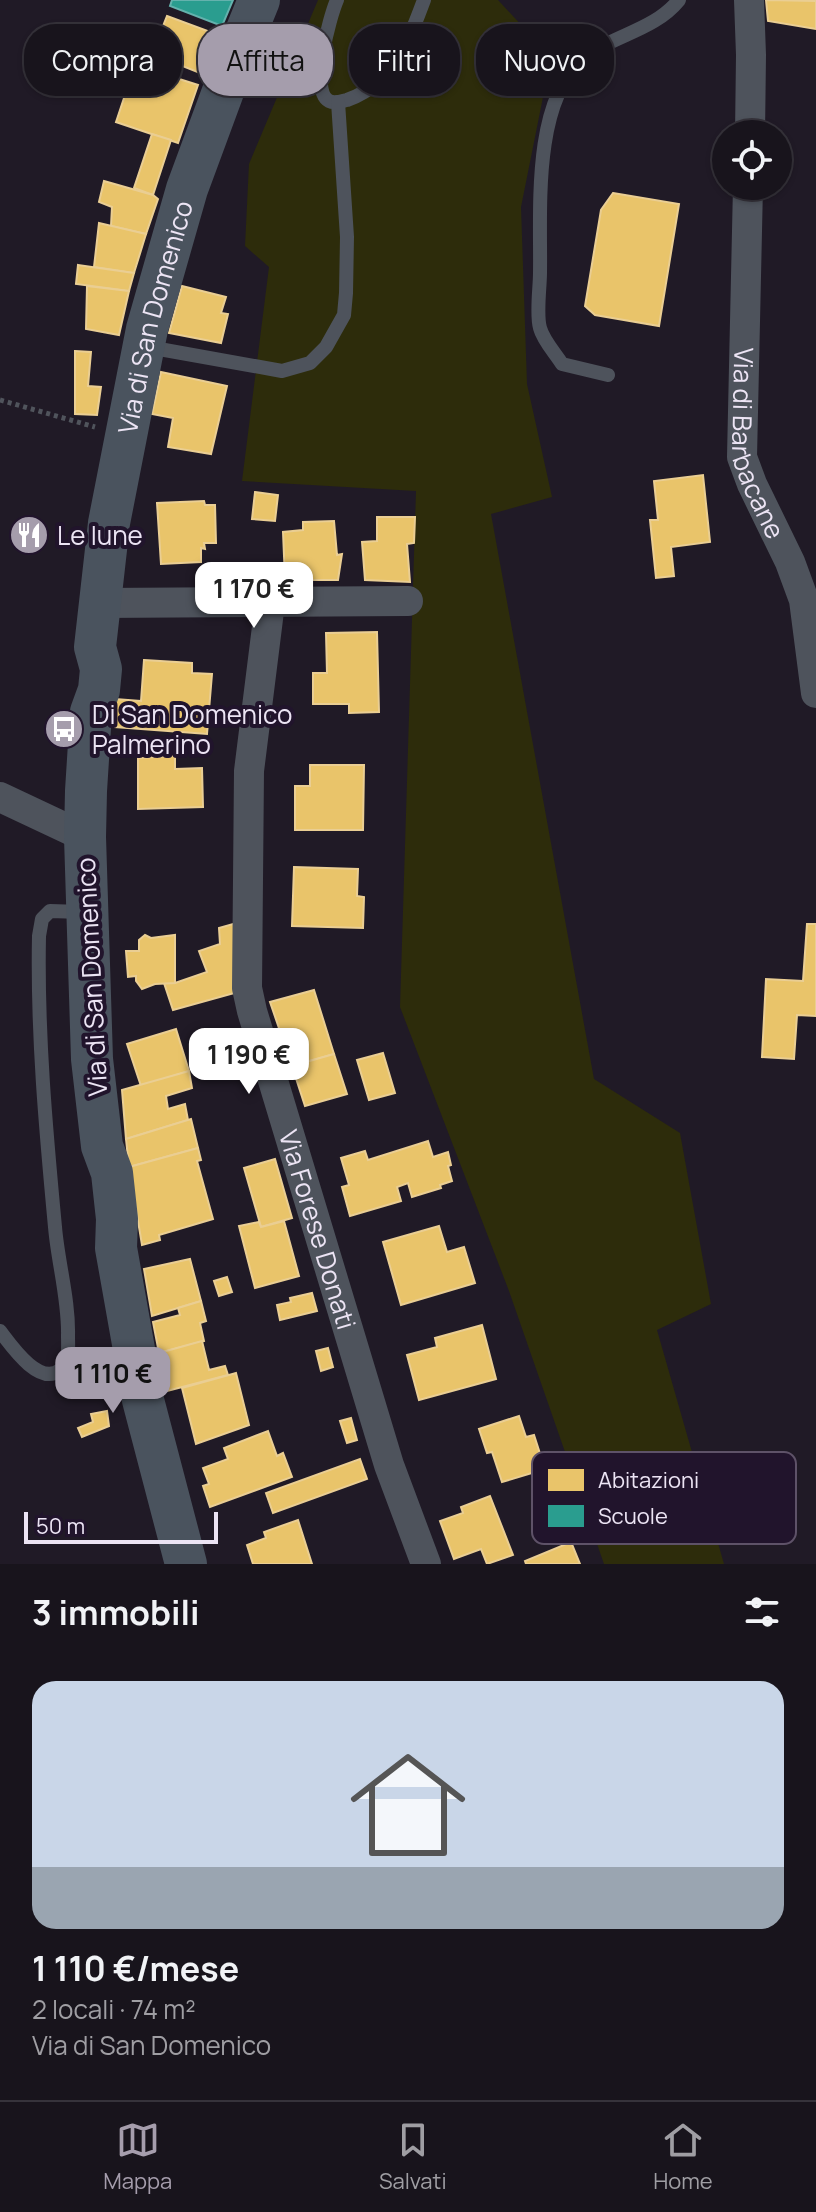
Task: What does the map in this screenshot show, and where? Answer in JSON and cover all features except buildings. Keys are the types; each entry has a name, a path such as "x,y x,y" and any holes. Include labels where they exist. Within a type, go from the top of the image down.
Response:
{"main road":[{"name":"Via di San Domenico","path":"186,1564 143,1400 116,1248 117,1219 112,1173 102,1146 92,1059 85,837 91,712 83,688 84,666 95,647 109,523 143,346 187,189 259,0"}],"street":[{"path":"749,0 750,120"},
{"name":"Via di Barbacane","path":"748,200 742,457 804,600 816,693"},
{"path":"99,603 408,601"},
{"name":"Via Forese Donati","path":"270,603 249,771 247,988 256,1027 389,1465 426,1564"},
{"path":"6,799 55,802 86,791"},
{"path":"6,799 85,837"}],"lane":[{"path":"337,0 320,76 324,96 329,101 338,102 355,98 380,80 407,44 424,0"},
{"path":"608,375 562,364 539,327 541,185 546,136 557,96 579,62 598,48 657,20 679,0"},
{"path":"143,346 282,371 310,363 326,347 344,315 346,293 347,237 338,102"},
{"path":"0,1331 23,1361 35,1369 50,1374 59,1371 67,1360 68,1332 55,1230 44,1082 39,936 42,919 50,911 86,912"}],"path":[{"path":"0,400 100,429"}],"shaded area":[{"path":"318,0 498,0 520,24 476,24 476,96 543,96 521,207 527,384 552,497 491,514 594,1079 680,1133 711,1304 657,1330 692,1452 565,1452 509,1291 400,1007 416,491 242,481 269,267 245,246 249,164 278,96 333,96 333,24 308,24"},
{"path":"597,1544 718,1544 724,1564 604,1564"}],"place":[{"name":"Le lune","path":"29,535"},
{"name":"Di San Domenico Palmerino","path":"64,729"}]}
